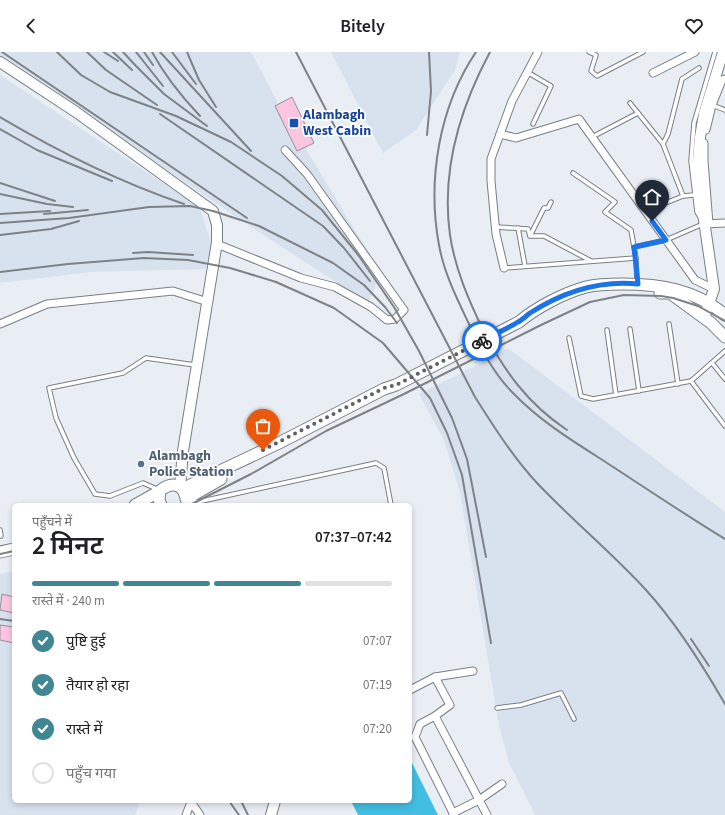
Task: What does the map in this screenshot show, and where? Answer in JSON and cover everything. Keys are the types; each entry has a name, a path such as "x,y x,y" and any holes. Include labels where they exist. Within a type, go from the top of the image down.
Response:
{"main road":[{"path":"139,503 160,491 165,486 182,496 197,491 386,395 396,385 519,322 536,310 568,293 587,286 605,284 638,284 677,289 697,297 724,314"},
{"path":"519,322 531,320 586,294 606,291 670,293 711,323 725,337"},
{"path":"160,491 160,503"},
{"path":"1,541 12,543"},
{"path":"0,552 12,549"}],"street":[{"path":"504,268 496,227 491,181 491,159 512,101 538,52"},
{"path":"653,73 695,52"},
{"path":"707,224 697,172 700,137 704,114 723,52"},
{"path":"0,62 76,112 213,211 217,225 217,244 183,451 182,496"},
{"path":"704,318 714,289 707,224 704,137 712,105 722,80 725,79"},
{"path":"500,134 516,138 579,119 695,280 714,289"},
{"path":"217,244 301,278 335,287 371,307 387,320 395,319 404,310 307,174 285,150"},
{"path":"707,224 725,223"},
{"path":"0,324 47,304 173,291 208,302"},
{"path":"412,689 435,677 473,671"},
{"path":"435,677 450,705 435,716 420,724 415,737 454,814 479,800 502,784"},
{"path":"435,716 487,815"},
{"path":"186,815 191,803"},
{"path":"192,803 200,815"},
{"path":"271,815 274,803"}],"lane":[{"path":"589,52 596,54 591,70 597,76 643,52"},
{"path":"634,247 666,240 707,224 697,212 691,162 694,123 715,52"},
{"path":"663,144 668,134 682,79 699,68"},
{"path":"527,72 550,86 533,124"},
{"path":"630,103 663,144 683,196"},
{"path":"712,105 725,110"},
{"path":"592,137 638,113"},
{"path":"572,173 615,202 605,212 631,230 636,258 638,284"},
{"path":"645,211 683,196 694,195"},
{"path":"530,236 544,208 548,208 551,202"},
{"path":"496,227 528,229 530,236"},
{"path":"518,228 525,266"},
{"path":"530,236 544,236 592,261"},
{"path":"504,268 636,258"},
{"path":"669,324 678,384"},
{"path":"630,329 639,391"},
{"path":"608,330 616,395"},
{"path":"569,338 581,396 593,399 691,381 725,351"},
{"path":"160,491 143,483 110,496 95,494 74,458 56,418 49,388 123,373 146,358 198,365"},
{"path":"712,362 725,379"},
{"path":"691,381 725,426"},
{"path":"182,496 202,502 376,463 384,468 391,503"},
{"path":"0,530 1,541"},
{"path":"497,708 521,705 561,693 574,719"}],"shaded area":[{"path":"0,52 251,52 278,103 381,273 368,303 242,221 0,56"},
{"path":"331,52 460,52 455,70 416,130 383,153"},
{"path":"0,75 200,208 212,246 205,269 91,272 0,283"},
{"path":"508,348 725,512 725,815 535,815 509,763 499,725 460,492 444,440 419,394"},
{"path":"12,571 12,803 139,803 135,815 0,815 0,574"}],"water":[{"path":"412,763 438,815 358,815 352,803 412,803"}],"building":[{"path":"292,97 314,143 297,151 275,106"},
{"path":"2,594 12,596 12,613 0,610"},
{"path":"0,625 12,627 12,643 0,640"}],"railway":[{"path":"2,52 247,218"},
{"path":"57,52 81,75 110,92 176,116 231,142 282,176 322,210 359,256 394,307 419,351 452,418 467,459 486,557"},
{"path":"87,52 106,70 157,105"},
{"path":"104,52 118,61"},
{"path":"113,52 132,70"},
{"path":"123,52 164,94 207,126"},
{"path":"136,52 163,86"},
{"path":"144,52 153,65"},
{"path":"152,52 174,86 200,116"},
{"path":"160,52 251,151"},
{"path":"172,52 196,84"},
{"path":"187,52 199,80 216,107"},
{"path":"296,52 475,397 489,419 512,452 537,483 619,562 657,603 688,645 725,704"},
{"path":"427,135 431,91 429,52"},
{"path":"476,52 463,73 445,120 439,145 435,195 439,245 444,266 478,343 488,361 506,386 523,403 556,430 725,539"},
{"path":"490,52 470,95 455,140 448,187 448,211 452,248 468,297 484,332 500,361 529,398 553,420 567,430"},
{"path":"160,114 323,226 344,248 370,281"},
{"path":"0,117 67,154 113,176 184,204"},
{"path":"0,129 37,150 112,181"},
{"path":"0,183 55,201"},
{"path":"0,194 47,204 73,207"},
{"path":"0,223 69,218 149,207 190,206 213,211 259,226 333,263 364,285 385,307 397,323"},
{"path":"44,214 88,210"},
{"path":"0,214 50,211"},
{"path":"0,235 51,229 79,221"},
{"path":"133,253 148,252 193,255"},
{"path":"0,272 68,264 144,258 188,260 230,268 276,282 334,308 383,343 430,398 447,433 462,475 491,643"},
{"path":"194,503 251,474 326,431 590,302 624,295 661,296 673,298 698,306 725,321"},
{"path":"0,554 12,551"},
{"path":"0,619 12,621"},
{"path":"691,639 709,666"},
{"path":"230,803 239,815"},
{"path":"242,803 248,815"}],"way so far":[{"path":"263,450 384,388 396,385 482,341"}],"place":[{"name":"Alambagh West Cabin","path":"294,123"},
{"name":"Alambagh Police Station","path":"141,464"}],"route":[{"path":"482,341 519,322 530,313 568,293 587,286 605,284 638,284 634,247 666,240 652,221"}]}
